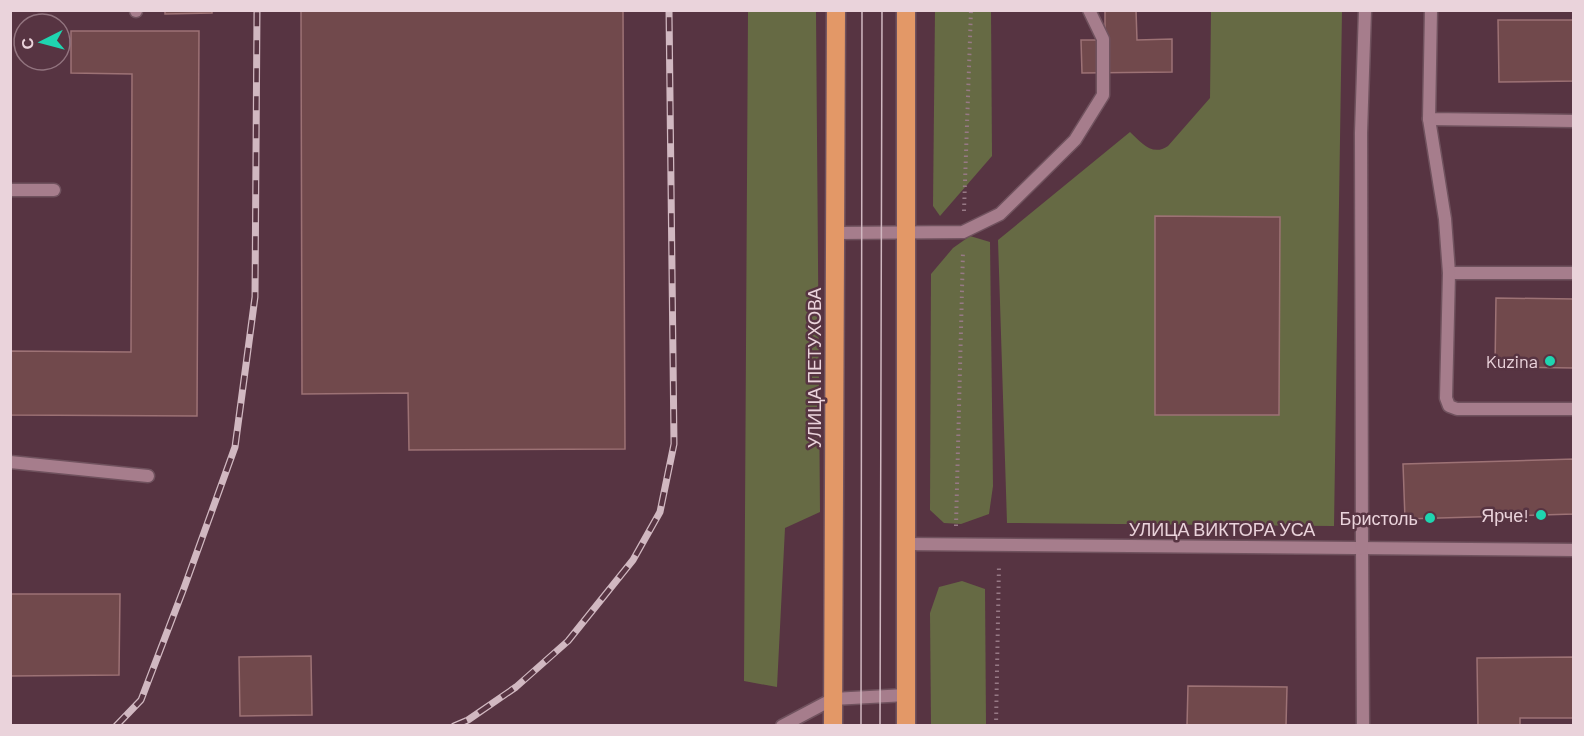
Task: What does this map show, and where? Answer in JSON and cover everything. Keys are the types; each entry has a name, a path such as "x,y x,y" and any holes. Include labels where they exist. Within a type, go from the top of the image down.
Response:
{"highway":[{"name":"УЛИЦА ПЕТУХОВА","path":"833,726 836,10"},
{"path":"906,10 906,726"}],"street":[{"path":"836,233 963,232 1000,214 1075,140 1103,95 1103,39 1089,10"},
{"path":"1364,726 1361,133 1365,10"},
{"path":"1431,10 1429,119 1444,219 1449,273 1446,398 1449,406 1457,409 1574,409"},
{"path":"1429,119 1574,121"},
{"path":"10,190 54,190"},
{"path":"1449,273 1574,273"},
{"path":"10,462 148,476"},
{"name":"УЛИЦА ВИКТОРА УСА","path":"906,544 1574,550"},
{"path":"782,726 833,699 906,695"}],"path":[{"path":"956,545 971,10"},
{"path":"996,726 1000,545"}],"green space":[{"path":"748,11 816,11 820,512 785,528 777,687 744,681"},
{"path":"935,11 991,11 992,156 940,216 933,206"},
{"path":"1211,11 1342,11 1334,526 1007,523 998,240 1130,132 1152,149 1157,150 1168,146 1210,98"},
{"path":"970,236 990,242 993,486 989,514 961,524 944,523 930,510 931,274 953,248"},
{"path":"962,581 985,589 986,725 931,725 930,613 939,587"}],"building":[{"path":"165,10 212,10 212,13 165,14"},
{"path":"301,10 623,10 625,449 409,450 408,393 302,394"},
{"path":"1105,10 1136,10 1137,40 1172,39 1172,72 1082,73 1081,40 1105,40"},
{"path":"1498,20 1574,20 1574,81 1499,82"},
{"path":"72,31 199,31 197,416 10,415 10,351 131,352 132,74 71,73"},
{"path":"1155,216 1280,217 1279,415 1155,415"},
{"path":"1496,298 1574,299 1574,368 1495,367"},
{"path":"1574,459 1574,514 1405,519 1403,464"},
{"path":"10,594 120,594 119,675 10,676"},
{"path":"311,656 312,715 240,716 239,657"},
{"path":"1574,657 1574,718 1520,718 1520,726 1478,726 1477,658"},
{"path":"1188,686 1287,687 1286,726 1187,726"}],"tram line":[{"path":"861,726 862,10"},
{"path":"880,726 882,10"}],"railway":[{"path":"116,726 141,700 235,447 255,297 257,10"},
{"path":"454,726 468,720 516,687 568,641 633,560 660,512 674,444 669,10"}],"place":[{"name":"Kuzina","path":"1550,361"},
{"name":"Ярче!","path":"1541,515"},
{"name":"Бристоль","path":"1430,518"}]}
